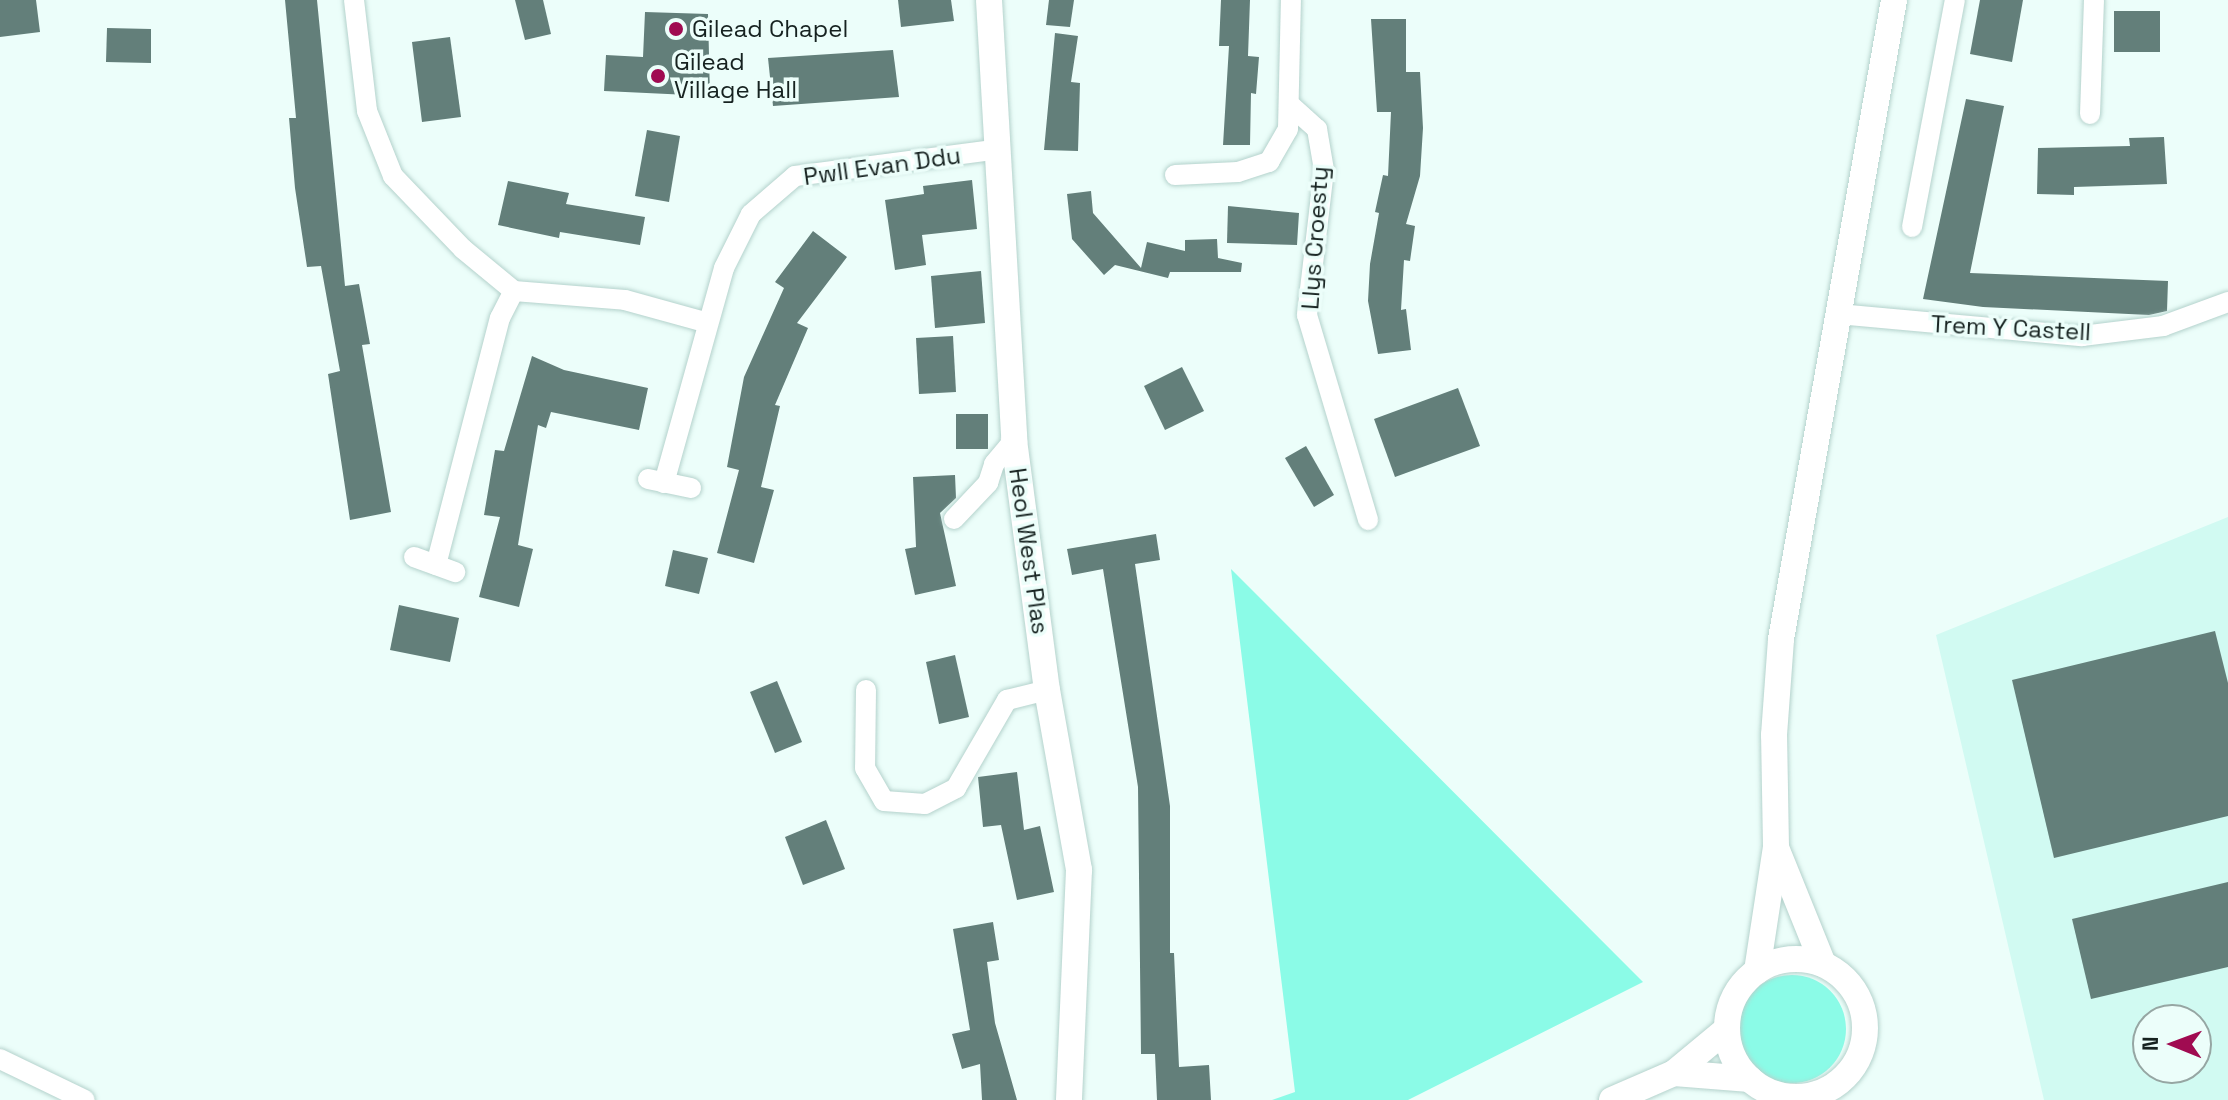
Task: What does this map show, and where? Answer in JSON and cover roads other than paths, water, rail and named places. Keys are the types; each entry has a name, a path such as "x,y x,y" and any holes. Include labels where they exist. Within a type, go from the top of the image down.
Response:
{"street":[{"path":"354,0 367,111 393,176 463,249 514,291 625,300 708,323"},
{"name":"Heol West Plas","path":"989,0 1014,440 1047,690 1079,870 1069,1100"},
{"path":"1175,175 1238,172 1269,162 1288,129 1291,0"},
{"path":"1757,971 1776,847 1774,735 1781,639 1894,0"},
{"path":"1912,227 1955,0"},
{"path":"2090,114 2094,0"},
{"name":"Llys Croesty","path":"1289,104 1317,129 1324,170 1307,315 1368,520"},
{"name":"Pwll Evan Ddu","path":"691,488 656,481 724,268 751,214 795,176 999,149"},
{"path":"414,557 446,568 500,318 514,291"},
{"name":"Trem Y Castell","path":"1838,314 2082,336 2163,326 2228,302"},
{"path":"954,519 988,483 994,464 1014,440"},
{"path":"866,690 865,768 884,801 925,804 956,788 1007,700 1047,690"},
{"path":"1776,847 1823,964"},
{"path":"1674,1073 1750,1079 1780,1095 1802,1097 1834,1085 1857,1061 1865,1039 1861,1005 1842,976 1823,964 1778,961 1757,971 1741,987 1727,1029 1731,1052 1750,1079"},
{"path":"1612,1100 1674,1073 1727,1029"},
{"path":"0,1059 79,1098"}],"place":[{"name":"Gilead Chapel","path":"676,29"},
{"name":"Gilead Village Hall","path":"658,76"}]}
